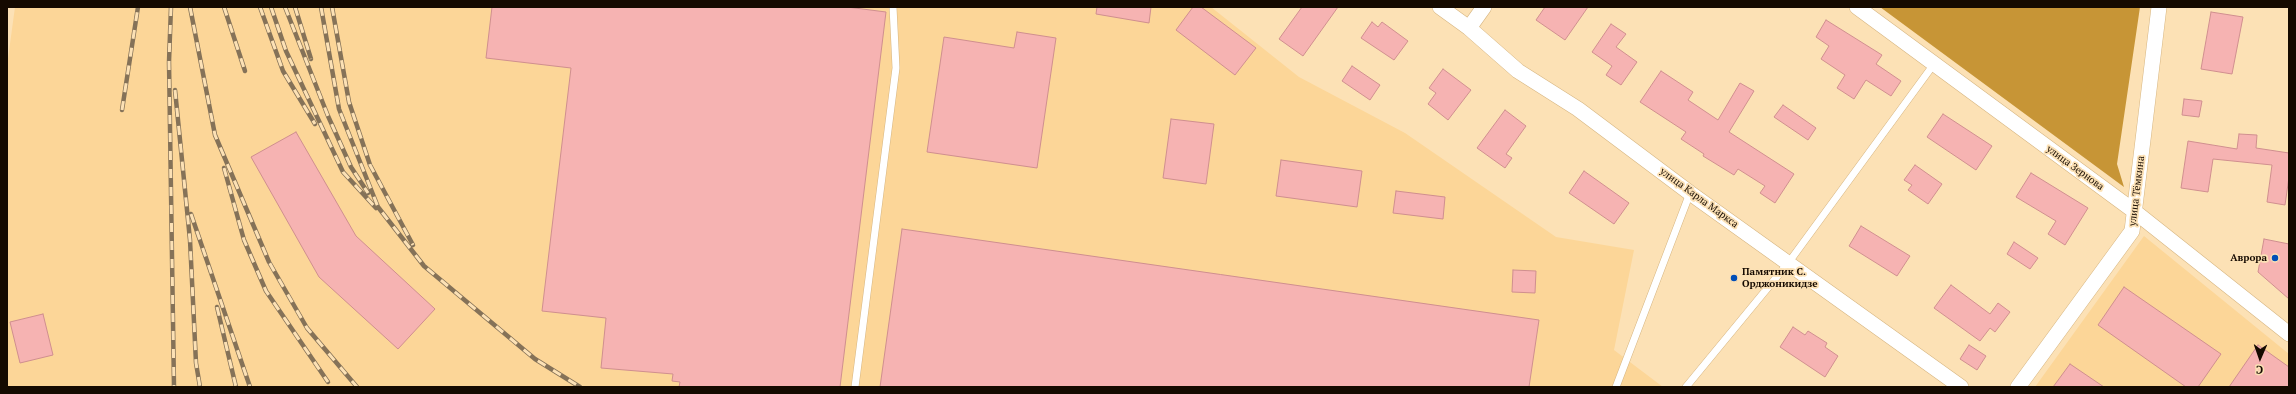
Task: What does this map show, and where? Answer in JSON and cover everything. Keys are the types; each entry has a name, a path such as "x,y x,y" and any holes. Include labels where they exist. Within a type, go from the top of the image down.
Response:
{"street":[{"name":"улица Карла Маркса","path":"1440,7 1469,28 1518,71 1578,108 1690,193 1789,262 1961,387"},
{"path":"1469,28 1484,7"},
{"name":"улица Зернова","path":"1857,7 2134,211 2289,334"},
{"name":"улица Тёмкина","path":"2018,387 2132,231 2159,7"}],"lane":[{"path":"855,387 896,68 893,7"},
{"path":"1686,387 1789,262 1934,64"},
{"path":"1616,387 1690,193"}],"shaded area":[{"path":"15,7 1211,7 1299,77 1405,133 1556,237 1634,250 1614,350 1663,387 7,387 7,66"},
{"path":"1880,7 2140,7 2117,164 2124,187"},
{"path":"2144,236 2289,354 2289,387 2035,387"}],"building":[{"path":"492,7 847,7 886,12 840,387 679,387 680,382 672,381 673,374 601,368 606,318 542,311 571,68 486,58"},
{"path":"1097,7 1151,7 1149,23 1096,14"},
{"path":"1193,7 1201,7 1256,48 1235,75 1176,30"},
{"path":"1302,7 1338,7 1303,56 1279,39"},
{"path":"1545,7 1588,7 1565,40 1536,20"},
{"path":"2211,12 2243,17 2232,74 2201,69"},
{"path":"1826,20 1882,55 1876,64 1901,81 1891,96 1866,80 1854,99 1837,88 1845,75 1821,59 1829,46 1816,37"},
{"path":"1372,22 1378,27 1382,22 1408,41 1394,60 1361,38"},
{"path":"1611,24 1626,34 1616,47 1637,62 1621,85 1606,75 1612,66 1592,52"},
{"path":"1017,32 1056,38 1037,168 927,152 944,37 1014,48"},
{"path":"1352,66 1380,85 1370,100 1342,81"},
{"path":"1443,69 1471,90 1448,120 1428,104 1436,93 1429,88"},
{"path":"1661,71 1693,92 1688,100 1718,120 1740,83 1754,91 1729,132 1794,174 1775,203 1760,193 1765,186 1738,169 1734,175 1703,156 1704,154 1681,139 1686,132 1640,102"},
{"path":"2184,99 2202,101 2199,117 2182,115"},
{"path":"1783,105 1816,128 1808,140 1774,117"},
{"path":"1505,110 1526,126 1506,154 1512,158 1505,168 1477,148"},
{"path":"1943,114 1992,146 1976,170 1927,137"},
{"path":"1171,119 1214,124 1206,184 1163,178"},
{"path":"296,132 356,236 435,309 398,349 319,277 251,157"},
{"path":"2239,134 2257,135 2256,148 2289,153 2289,177 2285,205 2267,202 2272,165 2213,159 2208,192 2181,188 2188,141 2237,149"},
{"path":"1281,160 1362,171 1357,207 1276,196"},
{"path":"1915,165 1942,184 1928,204 1908,190 1912,185 1904,180"},
{"path":"1584,171 1629,203 1614,224 1569,193"},
{"path":"2031,173 2088,208 2065,245 2048,234 2056,221 2016,197"},
{"path":"1396,191 1445,197 1443,219 1393,213"},
{"path":"1861,226 1910,256 1897,276 1849,246"},
{"path":"902,229 1539,320 1529,387 880,387"},
{"name":"Аврора","path":"2264,239 2289,244 2289,299 2258,272"},
{"path":"2014,242 2038,258 2030,269 2007,254"},
{"path":"1513,270 1536,271 1535,293 1512,292"},
{"path":"1951,285 1990,314 1998,303 2010,312 1995,332 1990,328 1980,341 1934,308"},
{"path":"2124,287 2221,354 2198,387 2186,387 2098,325"},
{"path":"43,314 53,355 20,363 10,322"},
{"path":"1793,327 1805,335 1808,331 1827,343 1825,347 1838,356 1825,377 1780,347"},
{"path":"1969,345 1986,356 1977,370 1960,359"},
{"path":"2258,345 2289,367 2289,387 2229,387"},
{"path":"2070,364 2104,387 2053,387"}],"railway":[{"path":"122,110 138,7"},
{"path":"171,7 169,62 174,387"},
{"path":"190,7 215,135 269,262 307,328 357,387"},
{"path":"224,7 245,71"},
{"path":"260,7 283,71 315,124"},
{"path":"271,7 286,51 343,172 376,208"},
{"path":"285,7 328,116 351,167 368,193"},
{"path":"295,7 311,59"},
{"path":"321,7 339,109 378,207 424,266 535,359 580,387"},
{"path":"332,7 349,102 370,165 413,245"},
{"path":"175,90 190,240 196,363 200,387"},
{"path":"224,168 244,240 266,291 328,382"},
{"path":"191,214 250,387"},
{"path":"217,307 236,387"}],"place":[{"name":"Аврора","path":"2275,258"},
{"name":"Памятник С. Орджоникидзе","path":"1734,278"}]}
